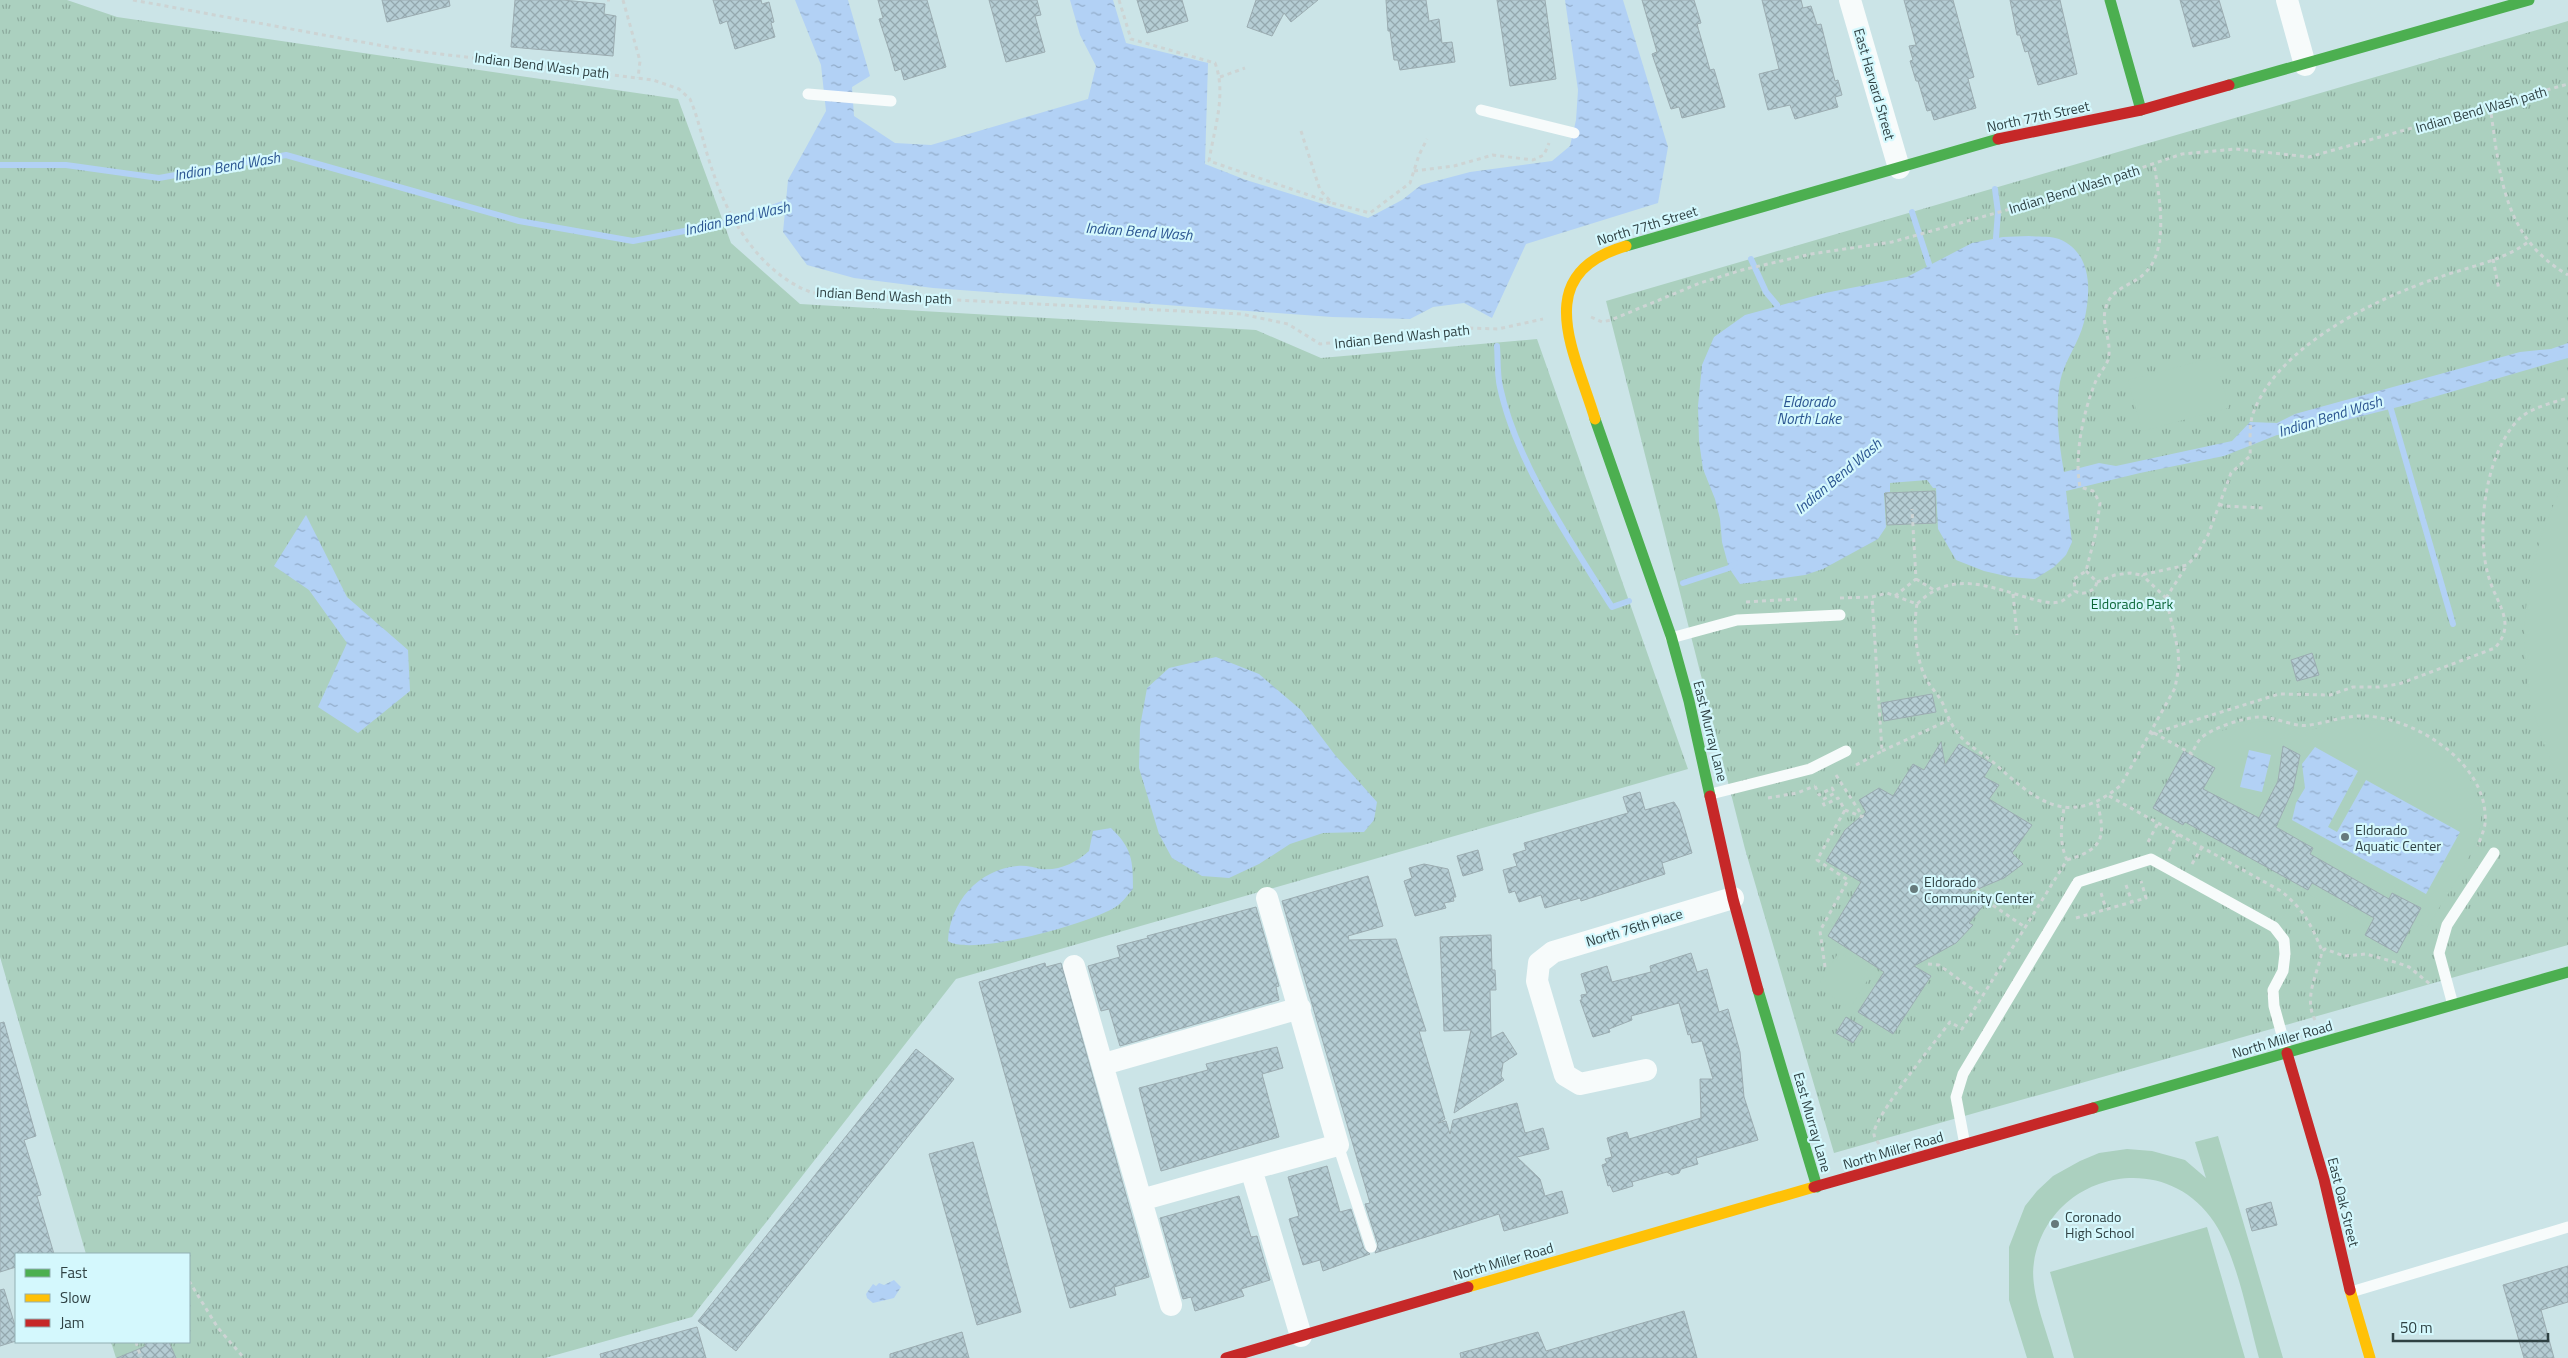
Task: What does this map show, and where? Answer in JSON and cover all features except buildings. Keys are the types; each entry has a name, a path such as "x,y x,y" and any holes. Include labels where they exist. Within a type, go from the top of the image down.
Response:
{"street":[{"name":"East Harvard Street","path":"1850,0 1899,168"},
{"path":"2110,0 2141,110"},
{"path":"2287,0 2305,65"},
{"name":"North 77th Street","path":"1569,287 1584,266 1594,257 1612,250 2018,133 2141,110 2305,65 2526,0"},
{"name":"East Murray Lane","path":"1569,287 1566,314 1576,356 1604,450 1671,638 1711,794 1733,898 1817,1187"},
{"path":"1141,1200 1338,1145 1267,898"},
{"name":"North 76th Place","path":"1646,1070 1580,1084 1565,1075 1537,982 1539,963 1553,952 1733,898"},
{"path":"1074,966 1104,1064 1171,1305"},
{"name":"North Miller Road","path":"1226,1358 2568,972"},
{"path":"1104,1064 1300,1008"},
{"name":"East Oak Street","path":"2287,1053 2324,1179 2351,1292 2370,1358"},
{"path":"1251,1169 1301,1336"}],"lane":[{"path":"808,94 891,101"},
{"path":"1480,110 1574,133"},
{"path":"1671,638 1737,620 1840,615"},
{"path":"1711,794 1810,769 1846,751"},
{"path":"2454,1005 2439,953 2447,925 2494,852"},
{"path":"1965,1145 1956,1097 1961,1079 2078,882 2151,860 2274,927 2284,940 2283,971 2273,990 2274,1006 2287,1053"},
{"path":"1338,1145 1371,1247"},
{"path":"2351,1292 2568,1227"}],"path":[{"name":"Indian Bend Wash path","path":"133,0 400,49 654,80 679,89 690,99 712,170 730,212 759,255 781,277 813,293 1240,314 1288,324 1320,344 1466,328 1498,329 1544,319"},
{"path":"623,0 640,61 638,78"},
{"path":"1118,0 1131,39 1215,64 1220,78 1220,94 1209,161 1332,203 1363,213 1370,213 1410,183 1427,138"},
{"path":"1220,78 1245,68"},
{"name":"Indian Bend Wash path","path":"1584,315 1602,322 1611,320 1700,283 1742,270 1811,254 1892,242 2064,194 2182,154 2236,149 2309,157 2568,84"},
{"path":"2490,106 2498,170 2508,200 2528,242 2568,275"},
{"path":"1414,171 1454,166 1493,155 1533,160 1540,158 1548,148 1552,128"},
{"path":"1301,131 1320,190 1332,203"},
{"path":"2075,592 2074,579 2086,570 2096,532 2100,503 2093,491 2080,487 2077,453 2087,408 2096,381 2108,359 2109,341 2105,320 2106,307 2114,293 2147,272 2158,249 2162,225 2154,164"},
{"path":"2166,598 2187,565 2201,548 2231,473 2250,456 2251,418 2267,389 2292,358 2348,318 2382,299 2508,254 2528,242"},
{"path":"2493,259 2499,290"},
{"path":"2152,733 2279,694 2330,695 2353,687 2379,687 2398,684 2495,648 2504,638 2506,627 2502,610 2489,578 2484,547 2485,505 2496,456 2506,434 2521,418 2539,407 2568,398"},
{"path":"2219,504 2224,506 2263,508"},
{"path":"1912,509 1916,579"},
{"path":"2097,582 2130,573 2142,575 2187,565"},
{"path":"2086,570 2097,582"},
{"path":"1917,604 1918,649 1921,668 1943,704 1949,720 1963,739 2034,797 2050,805 2064,808 2080,807 2109,796 2121,785 2152,733 2175,688 2179,666 2178,650 2166,598 2142,575"},
{"path":"1916,579 1934,590"},
{"path":"1895,596 1916,579"},
{"path":"1917,604 1934,590 1947,584 1964,582 2047,602 2061,601 2075,592 2089,592 2095,588 2097,582"},
{"path":"1834,598 1872,597 1887,593 1917,604"},
{"path":"2013,594 2017,635"},
{"path":"1872,597 1882,751"},
{"path":"1741,603 1806,599"},
{"path":"2152,733 2192,754 2200,739 2217,728 2258,717 2309,726 2348,716 2367,716 2406,724 2438,742 2466,770 2478,789 2483,805 2485,825 2473,854"},
{"path":"1852,767 1949,720"},
{"path":"1829,779 1844,771"},
{"path":"1815,786 1819,795 1832,788 1835,793 1822,800 1824,805 1838,798 1845,810 1863,817 1836,775"},
{"path":"1760,800 1797,793 1822,782"},
{"path":"2109,796 2281,891 2296,903 2308,918 2322,951 2311,990 2311,1012 2315,1020"},
{"path":"1879,1144 1874,1134 1875,1127 1893,1097 1950,1022 1962,1029 2067,860 2085,855 2098,843 2104,828 2097,802"},
{"path":"2064,808 2060,831 2062,850 2067,860"},
{"path":"1825,967 1820,931 1848,880 1817,860 1845,810"},
{"path":"2148,842 2158,823"},
{"path":"2168,852 2178,834"},
{"path":"2192,865 2202,847"},
{"path":"2052,925 2146,898 2141,881"},
{"path":"1971,882 1988,902 2025,927"},
{"path":"2126,885 2132,902"},
{"path":"2101,893 2106,909"},
{"path":"2322,951 2325,949 2344,956 2366,954 2375,956 2409,967 2432,986 2432,980"},
{"path":"1928,964 1939,965 1982,996"},
{"path":"190,1283 218,1328 244,1358"},
{"path":"136,1343 141,1358"}],"green space":[{"path":"0,0 67,0 117,17 678,99 731,243 800,304 1256,330 1321,358 1537,339 1688,769 956,979 692,1317 545,1358 116,1358 111,1343 190,1343 190,1253 86,1253 0,957"},
{"name":"Eldorado Park","path":"2568,21 2568,945 1834,1153 1745,849 1606,301"},
{"path":"2215,357 2229,408 2142,431 2128,380"},
{"path":"2568,475 2568,793 2548,754 2535,715 2527,675 2524,634 2528,594 2536,554 2550,514"},
{"name":"Eldorado Aquatic Center","path":"2349,719 2392,723 2420,733 2434,742 2448,753 2470,780 2477,795 2481,811 2477,839 2457,879 2427,928 2414,921 2397,953 2365,935 2368,928 2306,893 2307,890 2280,875 2282,872 2189,815 2183,825 2153,808 2184,751 2194,756 2203,739 2220,731 2258,721 2282,722 2295,728 2312,730"},
{"path":"1839,952 1872,973 1850,1008 1817,987"},
{"path":"2218,1136 2283,1358 2259,1358 2235,1269 2222,1236 2214,1222 2192,1198 2167,1184 2139,1178 2110,1180 2084,1191 2061,1208 2044,1232 2034,1262 2033,1273 2036,1298 2054,1358 2027,1358 2009,1300 2009,1247 2025,1206 2037,1191 2053,1176 2080,1161 2099,1153 2127,1149 2152,1151 2185,1160 2206,1178 2195,1142"},
{"path":"2207,1227 2245,1358 2074,1358 2050,1272"}],"water":[{"path":"795,0 848,0 870,76 852,87 854,116 895,143 931,145 1088,99 1096,66 1080,35 1070,0 1113,0 1126,43 1208,63 1205,164 1246,180 1368,218 1402,200 1421,185 1470,172 1552,161 1570,146 1576,120 1578,90 1565,0 1623,0 1668,147 1658,203 1526,244 1492,318 1464,303 1433,307 1410,319 1332,317 933,288 854,278 807,265 783,232 788,180 826,111 821,65"},
{"name":"Eldorado North Lake","path":"2003,237 2056,238 2070,245 2084,264 2087,274 2088,298 2084,322 2060,382 2058,427 2064,472 2099,463 2116,466 2232,441 2250,422 2277,423 2295,414 2520,352 2551,349 2568,343 2568,358 2406,405 2290,434 2277,435 2224,456 2140,473 2066,491 2072,542 2066,555 2054,567 2035,579 2010,577 1984,571 1956,560 1938,529 1936,488 1933,488 1927,480 1890,483 1890,492 1884,493 1886,527 1878,539 1823,569 1805,575 1740,584 1729,568 1722,542 1720,519 1715,499 1703,469 1699,441 1698,406 1702,365 1714,337 1745,315 1825,293 1907,277 1972,243"},
{"path":"306,515 347,597 408,650 410,691 358,733 318,707 347,643 309,590 274,566"},
{"path":"1216,657 1259,674 1301,710 1335,755 1377,802 1374,820 1364,832 1323,833 1290,844 1259,864 1229,878 1202,876 1172,858 1159,834 1139,768 1140,727 1147,688 1169,668"},
{"path":"2315,747 2358,771 2328,827 2337,832 2366,780 2460,832 2426,894 2292,820 2296,803 2305,788 2302,764"},
{"path":"2249,750 2271,755 2262,792 2240,787"},
{"path":"1111,828 1127,848 1133,870 1133,889 1117,906 1083,921 1032,936 981,945 961,945 948,941 954,913 960,901 979,881 990,874 1017,866 1054,869 1067,865 1089,851 1093,831"},
{"path":"894,1280 901,1287 894,1298 873,1303 867,1298 866,1294 873,1284 876,1286 879,1283 884,1285"}],"waterway":[{"name":"Indian Bend Wash","path":"0,165 66,165 159,178 286,155 519,221 633,241 741,220 785,203 792,204"},
{"path":"1995,189 1998,212 1996,238"},
{"path":"1912,212 1929,264"},
{"path":"1751,259 1766,292 1777,305"},
{"name":"Indian Bend Wash","path":"1497,346 1499,382 1508,415 1518,444 1547,501 1612,607 1629,601"},
{"path":"2388,399 2453,624"},
{"name":"Indian Bend Wash","path":"1683,583 1729,568 1735,563"}],"traffic: fast":[{"path":"2110,0 2141,110"},
{"path":"2229,85 2529,0"},
{"path":"1626,246 1998,139"},
{"path":"1595,419 1671,636 1689,701 1710,796"},
{"path":"2093,1108 2568,972"},
{"path":"1758,990 1817,1187"}],"traffic: slow":[{"path":"1595,419 1570,342 1567,318 1568,295 1577,275 1596,259 1626,246"},
{"path":"1468,1287 1814,1187"},
{"path":"2350,1290 2370,1358"}],"traffic: jam":[{"path":"1998,139 2141,110 2229,85"},
{"path":"1710,796 1733,899 1758,990"},
{"path":"2287,1053 2324,1179 2350,1290"},
{"path":"1814,1187 2093,1108"},
{"path":"1226,1358 1468,1287"}],"place":[{"name":"Eldorado Aquatic Center","path":"2345,837"},
{"name":"Eldorado Community Center","path":"1914,889"},
{"name":"Coronado High School","path":"2055,1224"}]}
